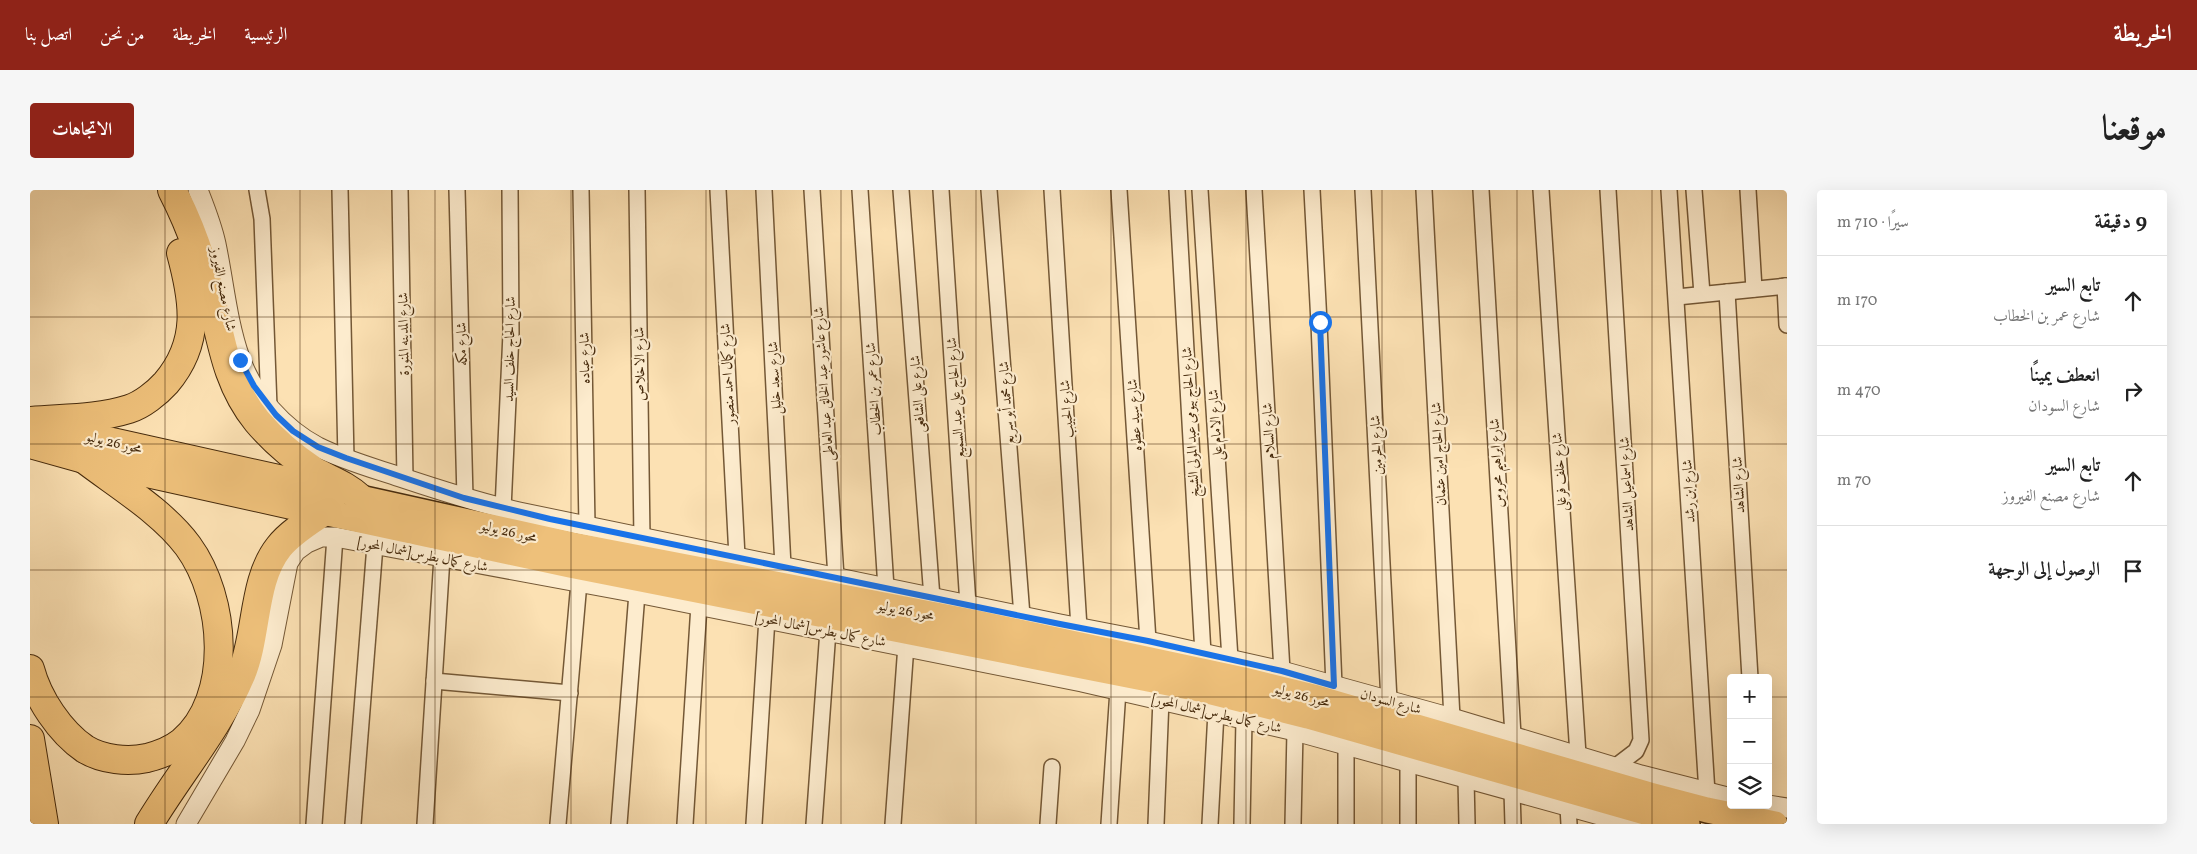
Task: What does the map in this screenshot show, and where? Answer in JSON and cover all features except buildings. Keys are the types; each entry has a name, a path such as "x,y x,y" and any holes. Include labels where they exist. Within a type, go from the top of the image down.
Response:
{"highway":[{"path":"30,422 100,415 130,408 157,392 178,368 190,340 192,308 179,248 168,219 153,190"},
{"path":"172,190 196,246 209,290 225,362 233,383 244,403 257,420 292,456 316,472 352,491 360,498"},
{"name":"محور 26 يوليو","path":"30,422 572,545 977,623 1244,680 1317,698 1650,795 1707,810 1775,824"},
{"name":"محور 26 يوليو","path":"30,444 84,459 570,565 1213,692 1317,718 1687,824"},
{"path":"30,669 41,696 53,716 68,734 86,749 109,758 134,760 159,755 181,743 197,724 209,702 216,678 220,650 213,596 189,547 174,530 84,459"},
{"path":"149,824 163,800 206,740 242,674 253,638 263,578 270,562 290,535 323,512"},
{"path":"30,739 44,824"}],"street":[{"name":"شارع مصنع الفيروز","path":"198,190 216,243 232,331 240,360 254,386 269,407 293,431 318,447 346,458"},
{"path":"257,190 262,219 269,407"},
{"path":"340,190 346,458"},
{"name":"شارع المدينه المنورة","path":"400,190 405,479"},
{"name":"شارع مكه","path":"457,190 464,498"},
{"name":"شارع الحاج خلف السيد","path":"503,508 511,333 510,190"},
{"name":"شارع عباده","path":"581,190 587,526"},
{"name":"شارع الاخلاص","path":"637,190 642,538"},
{"name":"شارع كمال احمد منصور","path":"718,190 737,557"},
{"name":"شارع سعد خليل","path":"764,190 783,567"},
{"name":"شارع عاشور عبد الخالق عبد العاطى","path":"812,190 836,578"},
{"name":"شارع عمر بن الخطاب","path":"860,190 886,588"},
{"name":"شارع على الشافعى","path":"901,190 932,598"},
{"name":"شارع الحاج على عبد السميع","path":"941,190 968,605"},
{"name":"شارع محمد أبو سريع","path":"989,190 1022,616"},
{"name":"شارع الحبيب","path":"1052,190 1079,628"},
{"name":"شارع سيد عطوه","path":"1119,190 1148,641"},
{"name":"شارع الحاج بيومى عبد المولى الشيخ","path":"1177,190 1204,654"},
{"name":"شارع الامام على","path":"1200,190 1230,659"},
{"name":"شارع السلام","path":"1254,190 1282,671"},
{"path":"1312,190 1320,322 1334,686"},
{"name":"شارع الحرمين","path":"1363,190 1389,701"},
{"name":"شارع الحاج امين عثمان","path":"1424,190 1452,718"},
{"name":"شارع ابراهيم محروس","path":"1481,190 1513,736"},
{"name":"شارع خلف فرغلى","path":"1541,190 1578,755"},
{"name":"شارع اسماعيل الشاهد","path":"1608,190 1641,740 1636,750 1615,767"},
{"name":"شارع ابن رشد","path":"1669,190 1707,793"},
{"path":"1694,190 1702,294"},
{"path":"1748,190 1754,289"},
{"path":"1676,297 1786,286 1787,325"},
{"name":"شارع الشاهد","path":"1727,292 1750,674"},
{"name":"شارع السودان","path":"346,458 464,498 503,508 932,598 1148,641 1282,671 1452,718 1615,767 1727,797"},
{"path":"314,824 335,537"},
{"name":"شارع كمال بطرس[شمال المحور]","path":"186,824 236,741 250,710 272,645 288,563 296,551 307,542 335,537 767,618 1161,699 1295,731 1408,762 1512,792 1569,815 1632,824"},
{"path":"353,824 375,545"},
{"path":"425,824 442,557"},
{"path":"558,824 579,582"},
{"path":"619,824 637,593"},
{"path":"685,824 698,605"},
{"path":"754,824 767,618"},
{"path":"814,824 828,630"},
{"path":"893,824 906,646"},
{"path":"434,681 570,693"},
{"path":"1109,824 1118,690"},
{"path":"1156,824 1161,699"},
{"path":"1210,824 1216,712"},
{"path":"1242,824 1244,719"},
{"path":"1293,824 1295,731"},
{"path":"1346,746 1346,824"},
{"path":"1408,762 1408,824"},
{"path":"1048,824 1052,767"},
{"path":"1466,779 1467,824"},
{"path":"1512,792 1513,824"},
{"path":"1772,806 1787,808"}],"route":[{"path":"240,360 254,386 276,415 293,431 318,447 464,498 550,519 1148,641 1282,671 1334,686 1320,322"}]}
